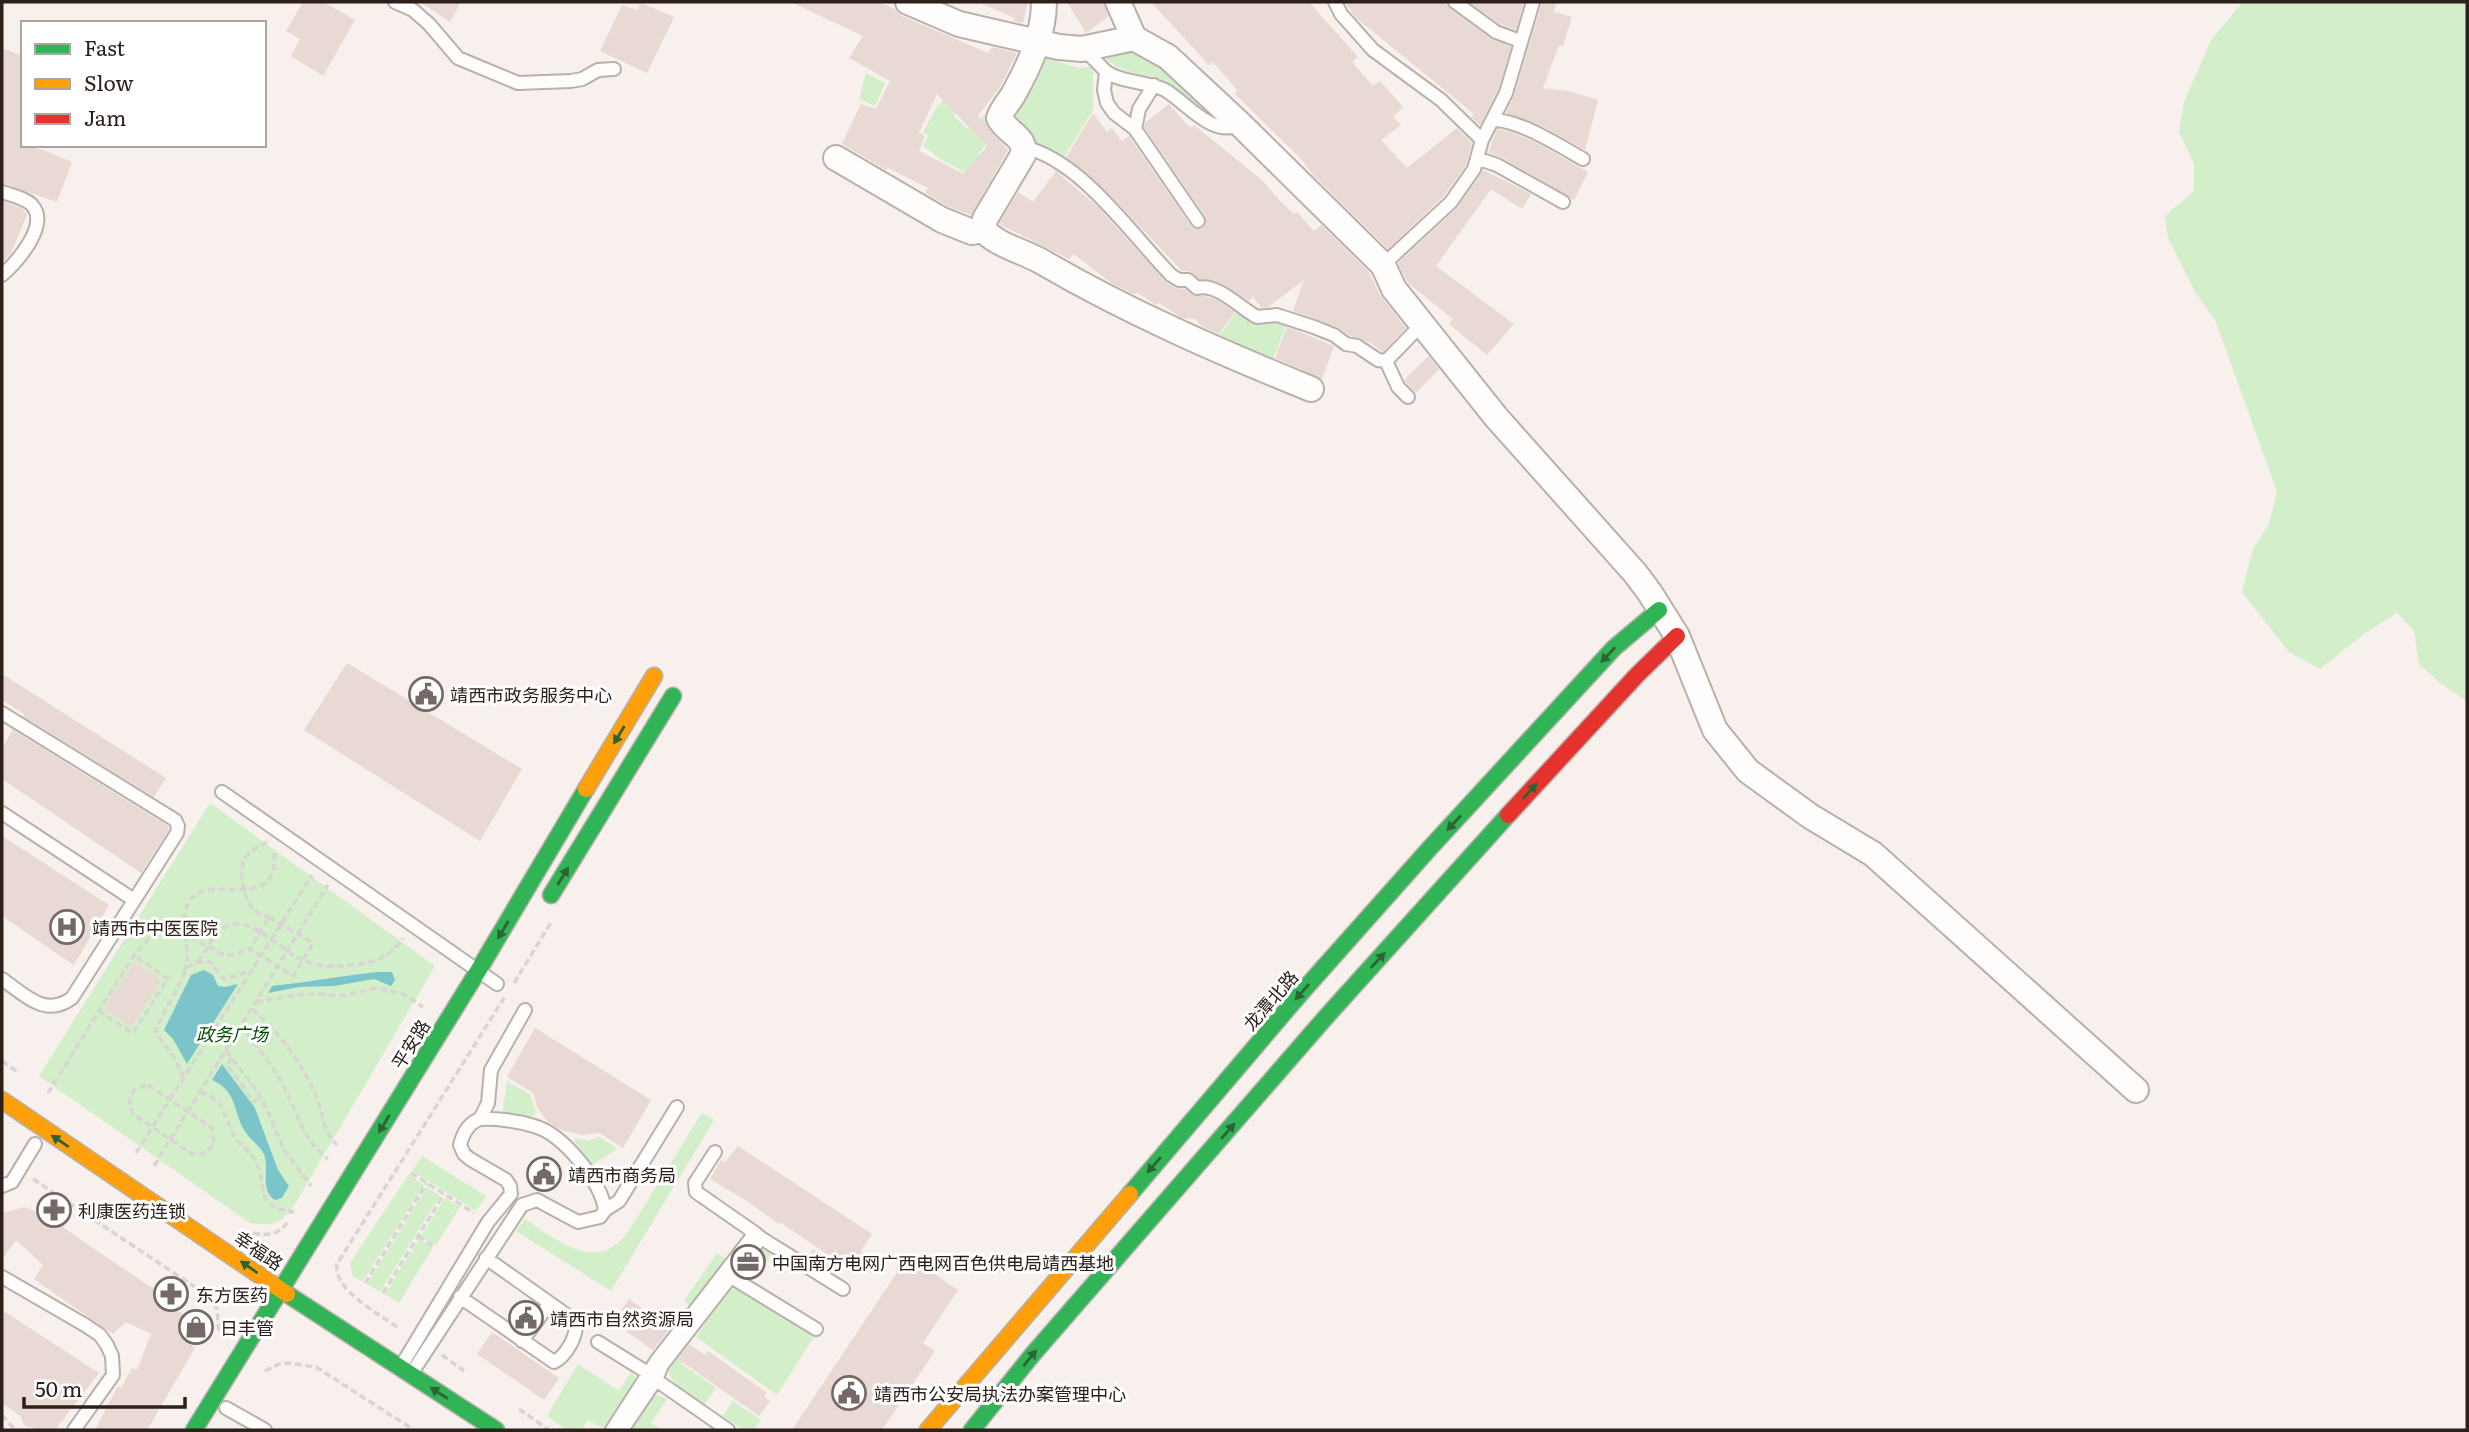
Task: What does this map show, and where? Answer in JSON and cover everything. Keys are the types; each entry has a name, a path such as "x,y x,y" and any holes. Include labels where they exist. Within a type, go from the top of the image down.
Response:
{"main road":[{"name":"龙潭北路","path":"928,1430 1301,993 1615,648 1659,610"},
{"path":"972,1430 1033,1354 1326,1017 1563,754 1636,675 1677,636"},
{"name":"平安路","path":"194,1430 265,1303 281,1289 478,971 654,676"},
{"path":"546,904 673,696"},
{"name":"幸福路","path":"2,1100 281,1289 301,1295 405,1371 496,1430"},
{"path":"19,1134 41,1148"},
{"path":"265,1303 286,1318 301,1295"},
{"path":"213,1430 242,1382"}],"street":[{"path":"908,2 959,24 1059,47 1082,49 1133,38 1168,57 1383,265 1394,289 1496,416 1635,573 1677,636 1715,730 1748,771 1810,816 1873,853 2136,1090"},
{"path":"983,230 985,219 1018,164 1024,147 1021,140 1003,126 999,118 1039,41 1044,2"},
{"path":"1118,2 1130,25 1133,38"},
{"path":"836,158 942,220 972,232 983,230"},
{"path":"983,230 990,237 1041,261 1091,291 1251,365 1311,389"}],"lane":[{"path":"395,2 413,10 429,24 458,58 518,83 563,79 571,81 588,76 598,69 614,69"},
{"path":"1335,2 1341,14 1373,50 1441,100 1482,140"},
{"path":"1455,2 1496,32 1520,41"},
{"path":"1383,265 1451,202 1479,159 1482,140 1506,93 1533,2"},
{"path":"1082,49 1106,72 1165,90 1214,125 1225,129 1240,124"},
{"path":"1106,72 1104,90 1107,103 1114,113 1135,129 1198,221"},
{"path":"1135,129 1139,109 1154,85"},
{"path":"1492,120 1503,120 1532,132 1583,159"},
{"path":"1024,147 1047,157 1082,179 1177,279 1188,280 1197,288 1203,286 1220,292 1257,317 1277,315 1314,327 1334,335 1346,344 1357,346 1378,360 1386,361"},
{"path":"1479,159 1497,165 1563,202"},
{"path":"2,192 31,204 37,215 38,225 19,256 2,275"},
{"path":"1386,361 1423,323"},
{"path":"1386,361 1398,387 1408,397"},
{"path":"2,713 175,820 178,826 177,833 72,998 63,1005 43,1006 2,979"},
{"path":"222,792 497,984"},
{"path":"2,813 134,901"},
{"path":"480,1119 488,1103 491,1070 525,1010"},
{"path":"405,1371 460,1297 522,1205 537,1200 578,1222 600,1217 605,1210 619,1201 677,1107"},
{"path":"405,1371 488,1222 510,1194 510,1186 506,1180 464,1154 460,1145 473,1121 480,1119 536,1126 566,1146 586,1169 605,1210"},
{"path":"2,1186 12,1182 19,1170 41,1148"},
{"path":"715,1152 695,1182 696,1192 842,1289"},
{"path":"622,1430 652,1377 731,1278 758,1235"},
{"path":"611,1430 758,1235"},
{"path":"460,1297 554,1362 561,1358 577,1330 576,1321 486,1258"},
{"path":"2,1277 85,1325 100,1335 107,1345 112,1356 113,1376 74,1430"},
{"path":"731,1278 816,1329"},
{"path":"522,1341 549,1304"},
{"path":"598,1342 728,1430"},
{"path":"226,1408 265,1430"}],"path":[{"path":"58,1100 47,1093 134,955 153,934 161,930 176,929 222,954 230,955 250,950 293,976 313,943 254,910 245,889 242,868 244,860 252,850 271,838 270,826"},
{"path":"184,1077 155,1031 184,972 188,956 185,913 192,898 211,889 245,889 265,883 272,874 275,848 282,842 294,843"},
{"path":"320,861 136,1153 154,1166 337,872"},
{"path":"250,950 270,917"},
{"path":"184,972 198,962 218,933 237,923 248,926 303,960 319,966 340,968 377,961 392,953 412,925"},
{"path":"98,1011 133,1033 168,979 134,955"},
{"path":"198,962 210,962 224,979 251,971"},
{"path":"256,1002 294,995 341,996 369,988 383,988 403,994 425,1008"},
{"path":"252,1009 279,1036 304,1072 321,1108 328,1136 337,1145"},
{"path":"241,1026 272,1066 285,1088 304,1134 328,1159"},
{"path":"226,1051 260,1096 284,1150 311,1186"},
{"path":"232,1058 227,1065 245,1091 254,1101 260,1096"},
{"path":"2,1061 25,1077"},
{"path":"235,1076 241,1069"},
{"path":"245,1091 252,1084"},
{"path":"148,1085 189,1111 212,1128 215,1139 208,1151 198,1155 188,1152 152,1128 131,1112 129,1106 131,1095 138,1087 148,1085"},
{"path":"200,1092 216,1098 221,1104 235,1137 253,1156 267,1202 279,1210 293,1213"},
{"path":"323,1168 344,1134"},
{"path":"19,1170 210,1297 217,1309 219,1335"},
{"path":"411,1173 488,1222"},
{"path":"306,1194 317,1177"},
{"path":"365,1283 427,1183"},
{"path":"383,1293 444,1194"},
{"path":"246,1229 265,1235 275,1233 284,1227 301,1202"},
{"path":"418,1236 435,1247"},
{"path":"259,1376 279,1364 302,1363 316,1367 414,1430"},
{"path":"2,1415 15,1430"}],"green space":[{"path":"2243,2 2467,2 2467,701 2440,683 2419,664 2414,631 2397,613 2365,633 2320,669 2289,652 2242,592 2253,549 2269,524 2277,492 2216,322 2195,292 2168,238 2165,216 2194,191 2194,163 2179,132 2184,102 2211,40"},
{"path":"1127,47 1147,57 1218,118 1214,118 1154,76 1136,74 1107,60 1104,51"},
{"path":"1041,55 1079,68 1091,67 1093,72 1093,110 1062,160 1011,122"},
{"path":"866,73 885,83 875,106 859,99"},
{"path":"948,95 960,107 954,116 968,129 992,108 998,129 978,154 992,167 988,178 999,185 996,189 942,160 923,146 928,135 923,132 936,108"},
{"path":"1237,310 1288,321 1270,367 1218,338"},
{"name":"政务广场","path":"210,803 435,966 295,1204 281,1220 265,1225 250,1223 39,1076"},
{"path":"507,1082 530,1094 536,1112 531,1119 502,1115"},
{"path":"702,1113 714,1120 611,1291 516,1231 525,1219 549,1236 576,1249 603,1251 616,1245 628,1232"},
{"path":"600,1137 617,1149 592,1165 574,1141 576,1138 588,1141"},
{"path":"422,1156 486,1196 476,1211 412,1171"},
{"path":"409,1174 424,1185 362,1282 352,1275 350,1263"},
{"path":"427,1187 440,1196 380,1292 367,1284"},
{"path":"445,1198 460,1207 436,1245 421,1236"},
{"path":"419,1239 433,1247 399,1303 385,1294"},
{"path":"813,1249 835,1264 830,1270 809,1255"},
{"path":"774,1250 754,1279 749,1277 744,1267 758,1251"},
{"path":"717,1253 726,1259 692,1307 684,1301"},
{"path":"735,1288 748,1292 815,1335 777,1395 696,1337 725,1295"},
{"path":"679,1352 689,1353 682,1364 716,1388 704,1405 681,1388 668,1372 667,1365"},
{"path":"578,1364 619,1391 631,1372 637,1379 607,1430 588,1420 583,1428 566,1430 547,1416"},
{"path":"654,1396 667,1399 651,1423 662,1430 629,1430"},
{"path":"733,1401 761,1420 754,1430 743,1430 723,1416"}],"water":[{"path":"204,970 213,975 218,986 238,984 187,1064 173,1039 164,1030 191,975"},
{"path":"392,972 395,980 391,986 374,979 268,993 272,986"},
{"path":"222,1064 255,1108 278,1170 289,1186 282,1198 275,1200 267,1191 264,1154 246,1133 227,1090 212,1080"}],"building":[{"path":"303,2 324,2 355,20 323,76 291,56 300,39 286,31"},
{"path":"420,2 461,2 450,22"},
{"path":"791,2 878,2 895,9 902,16 988,53 992,47 1017,53 1000,87 978,116 1008,150 971,215 949,207 925,193 928,188 888,168 886,170 842,144 861,104 876,109 890,81 849,58 863,36","holes":["937,94 987,146 964,174 919,151 925,136 919,133"]},
{"path":"978,2 1028,2 1023,23 1012,21 1015,18"},
{"path":"1067,2 1103,2 1108,17 1086,33"},
{"path":"1151,2 1309,2 1358,57 1352,62 1373,86 1380,81 1403,107 1393,117 1401,125 1381,140 1407,168 1457,128 1472,143 1466,165 1444,196 1388,249 1234,93 1237,90 1213,62 1209,65"},
{"path":"1345,2 1446,2 1450,9 1491,39 1511,47 1498,90 1480,125 1471,117 1474,114 1355,17"},
{"path":"1469,2 1524,2 1516,30 1500,24"},
{"path":"1542,2 1557,2 1553,12 1572,17 1563,46 1559,45 1543,88 1568,91 1598,100 1585,150 1542,126 1506,113 1514,96"},
{"path":"641,3 674,17 647,73 600,51 622,5 637,10"},
{"path":"2,48 21,55 21,147 46,151 72,162 57,202 2,183"},
{"path":"1169,104 1190,128 1194,125 1263,181 1280,201 1294,214 1297,212 1314,231 1321,225 1368,271 1382,298 1406,328 1383,352 1338,327 1293,311 1304,280 1268,307 1262,308 1253,297 1249,301 1224,285 1200,279 1189,271 1182,271 1110,195 1066,157 1093,113 1107,132 1112,128 1122,141 1129,136 1191,226 1202,229 1206,224 1205,216 1144,127 1145,123"},
{"path":"1497,129 1535,142 1588,172 1574,200 1501,157 1488,153"},
{"path":"1483,170 1531,194 1522,209 1491,189 1436,266 1514,324 1487,355 1449,324 1453,319 1408,283 1398,263 1457,208"},
{"path":"1056,171 1098,207 1166,282 1175,288 1185,289 1194,296 1217,300 1235,312 1219,334 1203,327 1195,319 1182,318 1159,303 1156,305 1138,293 1133,294 1111,283 1074,254 1069,259 999,224 1018,192 1033,202"},
{"path":"2,201 21,208 27,214 11,253 2,263"},
{"path":"1287,327 1334,346 1322,379 1275,358"},
{"path":"1429,356 1439,369 1416,393 1404,380"},
{"path":"347,663 522,769 480,841 304,730"},
{"path":"2,674 166,778 154,797 23,716 24,714 2,700"},
{"path":"13,730 168,826 169,830 141,873 2,779 2,748"},
{"path":"2,836 109,905 74,965 2,916"},
{"path":"134,962 161,980 132,1027 104,1009"},
{"path":"535,1028 651,1100 623,1148 599,1133 582,1135 561,1130 549,1123 538,1109 533,1093 507,1077"},
{"path":"738,1146 872,1234 861,1251 867,1255 856,1274 780,1222 779,1224 710,1179 721,1160 725,1162"},
{"path":"25,1207 36,1212 38,1208 179,1306 176,1309 184,1315 182,1320 190,1344 195,1348 147,1430 95,1430 118,1386 121,1388 132,1368 137,1370 151,1334 126,1322 113,1334 84,1314 34,1279 43,1265 16,1240 2,1260 2,1213"},
{"path":"908,1256 958,1290 923,1343 935,1351 882,1430 792,1430"},
{"path":"629,1299 670,1328 653,1350 613,1322"},
{"path":"2,1310 99,1373 55,1430 25,1426 20,1416 2,1403"},
{"path":"492,1332 559,1378 544,1400 477,1354"},
{"path":"689,1344 705,1355 708,1351 767,1393 764,1397 770,1401 759,1416 678,1359"}],"traffic: fast":[{"path":"1130,1194 1301,993 1429,849 1614,648 1659,610"},
{"path":"551,895 673,696"},
{"path":"194,1430 478,971 586,789"},
{"path":"972,1430 1033,1354 1326,1017 1508,815"},
{"path":"287,1294 496,1430"}],"traffic: slow":[{"path":"586,789 654,676"},
{"path":"2,1100 287,1294"},
{"path":"928,1430 1130,1194"}],"traffic: jam":[{"path":"1508,815 1637,675 1677,636"}],"place":[{"name":"靖西市政务服务中心","path":"426,694"},
{"name":"靖西市中医医院","path":"67,927"},
{"name":"靖西市商务局","path":"544,1174"},
{"name":"利康医药连锁","path":"54,1210"},
{"name":"中国南方电网广西电网百色供电局靖西基地","path":"748,1262"},
{"name":"东方医药","path":"171,1294"},
{"name":"靖西市自然资源局","path":"526,1318"},
{"name":"日丰管","path":"196,1327"},
{"name":"靖西市公安局执法办案管理中心","path":"849,1393"}]}
